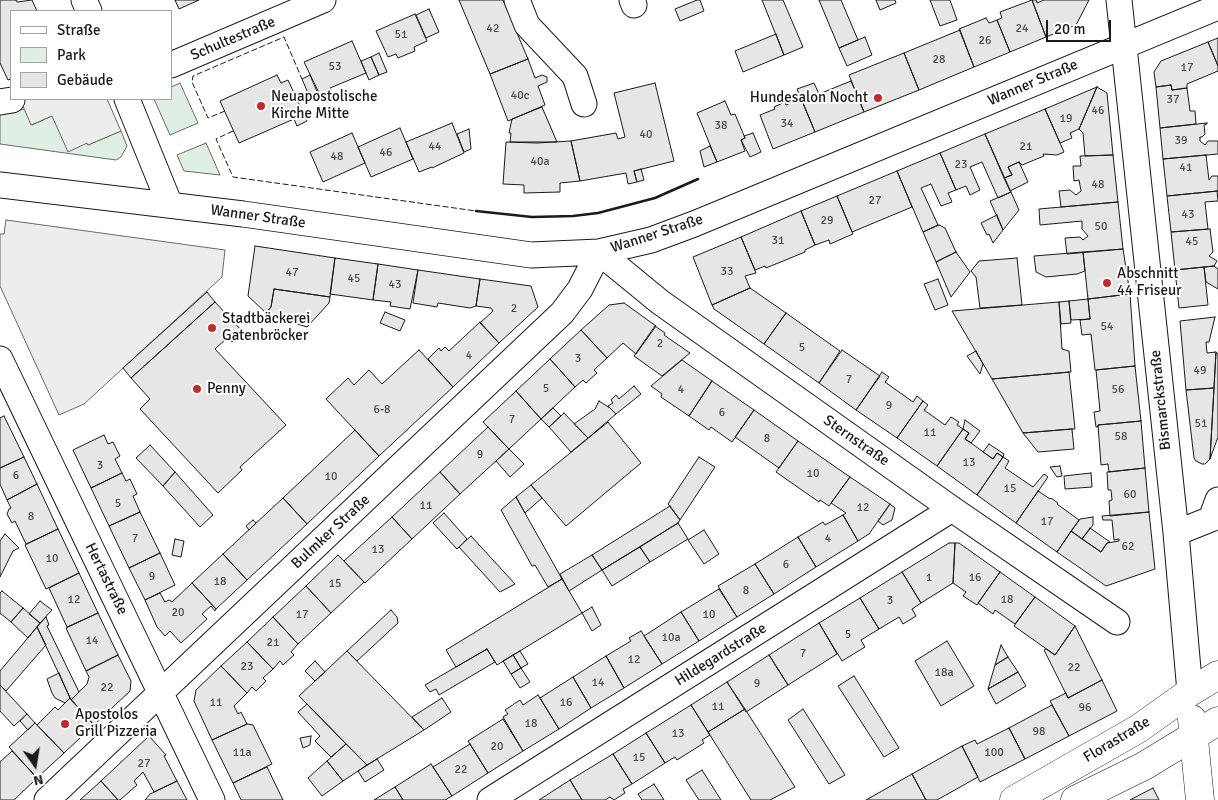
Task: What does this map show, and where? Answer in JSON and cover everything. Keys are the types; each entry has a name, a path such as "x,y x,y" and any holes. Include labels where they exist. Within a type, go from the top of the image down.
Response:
{"main road":[{"name":"Florastraße","path":"1014,800 1138,729 1190,692 1218,675"},
{"name":"Bismarckstraße","path":"1190,692 1192,736 1200,800"},
{"path":"1075,800 1144,766 1218,721"}],"street":[{"name":"Schultestraße","path":"172,65 323,0"},
{"path":"517,0 527,25 575,76 584,104"},
{"name":"Bismarckstraße","path":"1119,0 1176,533 1190,692"},
{"name":"Wanner Straße","path":"0,185 170,205 530,255 599,252 642,242 694,224 1218,7"},
{"path":"127,100 170,205"},
{"name":"Sternstraße","path":"599,252 660,302 952,509 1117,622"},
{"name":"Bulmker Straße","path":"47,800 562,313 580,289 599,252"},
{"name":"Hertastraße","path":"2,371 212,800"},
{"path":"1176,533 1211,519 1218,500"},
{"name":"Hildegardstraße","path":"490,800 952,509"}],"green space":[{"path":"180,83 198,123 170,135 154,100 172,100 172,87"},
{"path":"25,109 32,125 52,116 88,145 121,131 127,146 121,157 116,160 0,144 0,113"},
{"path":"206,143 220,175 184,171 177,155"}],"shaded area":[{"path":"20,100 107,100 121,131 68,152 52,116 31,125"},
{"path":"6,220 225,250 222,277 84,404 59,415 0,286 0,234 4,234"}],"building":[{"path":"0,0 16,0 17,2 32,0 37,10 10,10 10,79 8,80 0,63"},
{"path":"175,0 199,0 179,9"},
{"path":"459,0 503,0 528,59 490,74"},
{"path":"700,0 704,11 680,21 675,9"},
{"path":"762,0 783,0 803,47 784,55"},
{"path":"819,0 841,0 858,40 839,48"},
{"path":"876,0 895,0 896,3 880,10"},
{"path":"930,0 950,0 957,20 940,26"},
{"path":"1032,0 1036,0 1037,3 1044,0 1089,0 1076,25 1046,37"},
{"path":"1032,0 1046,37 1010,52 997,20 1002,18 1000,12"},
{"path":"429,9 439,32 426,38 416,15"},
{"path":"415,14 427,41 414,47 415,51 398,58 396,54 388,57 376,31"},
{"path":"986,18 989,23 997,20 1010,52 974,67 959,29"},
{"path":"960,30 974,67 919,90 904,53"},
{"path":"776,34 784,55 743,72 735,51"},
{"path":"865,37 872,55 847,66 839,48"},
{"path":"1218,38 1218,66 1208,42"},
{"path":"352,41 366,73 330,88 332,92 321,97 304,62"},
{"path":"1208,42 1218,66 1218,71 1187,84 1187,88 1172,90 1171,85 1156,87 1154,72 1161,61"},
{"path":"379,53 387,72 379,75 371,57"},
{"path":"904,53 919,90 864,112 849,75"},
{"path":"371,57 379,75 369,80 361,61"},
{"path":"528,59 535,78 542,75 547,77 547,82 538,86 545,105 508,121 490,74"},
{"name":"Neuapostolische Kirche Mitte","path":"277,75 281,83 288,80 307,121 297,126 294,119 239,143 220,101"},
{"path":"310,75 318,94 310,98 302,79"},
{"path":"851,81 864,112 815,132 797,89 814,83 819,94"},
{"path":"655,83 674,161 634,171 637,182 628,184 626,173 580,181 571,141 616,133 618,139 625,137 614,93"},
{"path":"1171,85 1172,90 1187,88 1190,111 1195,111 1196,124 1160,128 1156,87"},
{"path":"1097,87 1079,129 1070,133 1072,138 1060,143 1045,109"},
{"path":"1097,87 1107,93 1113,155 1085,156 1083,133 1079,129"},
{"path":"801,98 815,132 773,149 760,115 775,109 774,107 785,102 786,105"},
{"path":"725,101 731,115 735,114 745,138 741,140 745,151 717,162 697,113"},
{"path":"542,107 557,142 510,142 511,133 509,133 512,119"},
{"path":"1045,109 1064,152 1057,155 1043,154 1044,156 1022,165 1019,162 1008,167 1012,175 1004,178 985,134"},
{"path":"452,123 464,153 419,172 406,142"},
{"path":"1207,123 1204,125 1205,134 1200,137 1200,141 1205,145 1208,141 1218,141 1218,154 1163,159 1160,128"},
{"path":"400,128 413,159 371,177 358,147"},
{"path":"469,129 471,149 464,152 457,134"},
{"path":"352,133 365,163 323,182 310,152"},
{"path":"753,133 761,152 750,157 741,140 745,138 744,136"},
{"path":"985,134 1011,192 998,198 982,162 970,167 980,190 970,195 966,186 956,190 940,153"},
{"path":"571,141 580,181 560,183 560,192 524,193 524,185 503,184 506,142"},
{"path":"710,146 717,162 704,167 700,151"},
{"path":"940,153 956,190 948,193 952,202 941,206 931,184 921,188 938,225 923,232 897,171"},
{"path":"1113,155 1118,202 1061,207 1059,191 1070,190 1076,195 1081,191 1079,180 1074,181 1073,166 1081,166 1080,156"},
{"path":"1206,155 1209,180 1212,176 1218,176 1218,191 1167,196 1163,159"},
{"path":"1019,162 1028,182 1010,191 1004,178 1012,175 1008,167"},
{"path":"641,169 644,180 637,182 634,171"},
{"path":"897,171 912,207 852,232 837,196"},
{"path":"1217,191 1218,201 1205,202 1208,229 1171,232 1167,196"},
{"path":"1011,192 1019,210 1003,230 990,201"},
{"path":"837,196 853,234 830,244 829,240 815,245 801,211"},
{"path":"1118,202 1123,249 1067,254 1065,238 1080,237 1083,240 1088,236 1082,229 1082,221 1040,225 1039,209"},
{"path":"801,211 815,245 805,250 805,252 766,268 765,266 755,270 741,237"},
{"path":"997,215 1003,230 993,243 981,223"},
{"path":"939,225 945,228 956,252 936,262 923,232"},
{"path":"1210,229 1213,252 1209,256 1217,261 1214,266 1175,270 1171,232"},
{"path":"741,237 756,273 745,276 750,288 712,305 693,257"},
{"path":"255,246 335,258 330,297 274,289 271,307 266,313 248,296"},
{"name":"Abschnitt 44 Friseur","path":"1123,249 1130,294 1088,299 1083,252"},
{"path":"956,252 970,272 951,297 936,262"},
{"path":"1083,252 1085,271 1077,274 1046,277 1036,272 1034,256"},
{"path":"335,258 378,264 373,300 330,294"},
{"path":"1017,258 1022,305 980,308 976,277 971,271 979,261"},
{"path":"378,264 418,270 410,309 390,306 391,302 373,300"},
{"path":"1214,266 1218,269 1218,289 1206,282 1204,267"},
{"path":"1204,267 1208,305 1179,308 1175,270"},
{"path":"418,270 480,279 476,306 470,308 438,303 437,307 413,303"},
{"path":"480,279 531,286 538,307 499,343 480,323 493,311 491,308 476,306"},
{"path":"938,279 948,305 935,310 924,284"},
{"path":"750,288 786,313 764,344 714,309 712,305"},
{"path":"274,289 330,297 329,303 307,327 265,314 271,307"},
{"path":"207,292 215,302 131,378 123,368"},
{"path":"1130,294 1135,366 1095,370 1091,334 1082,335 1080,320 1090,319 1088,299"},
{"path":"1088,299 1090,319 1071,320 1069,301"},
{"path":"1069,301 1071,323 1061,324 1059,302"},
{"name":"Penny","path":"215,302 243,332 232,342 228,337 215,349 286,425 240,467 242,470 218,493 140,409 150,399 131,378"},
{"path":"1059,302 1062,349 1069,351 1071,372 992,379 952,311"},
{"path":"624,303 656,326 636,354 623,343 607,358 581,330 609,305"},
{"path":"385,312 405,320 400,331 380,323"},
{"path":"786,313 840,351 819,383 764,344"},
{"path":"1215,317 1209,342 1206,342 1207,353 1216,352 1214,388 1186,390 1180,321"},
{"path":"480,322 499,343 453,387 428,359 439,348 441,351 445,347 449,351"},
{"path":"655,326 665,333 664,335 690,353 662,376 634,356"},
{"path":"581,330 607,358 594,370 597,373 586,383 583,380 575,387 550,359"},
{"path":"419,350 453,387 379,456 326,399 348,378 354,385 369,370 382,384"},
{"path":"842,350 880,376 856,410 819,383"},
{"path":"976,351 983,364 980,374 967,356"},
{"path":"1216,352 1218,354 1218,437 1210,459"},
{"path":"550,359 575,387 541,419 516,391"},
{"path":"682,360 712,381 689,416 661,397 662,394 651,386"},
{"path":"1135,366 1141,421 1098,425 1096,427 1094,412 1100,411 1096,370"},
{"path":"882,372 889,377 885,382 913,402 917,396 923,401 897,438 856,410"},
{"path":"1069,372 1075,429 1023,433 992,379"},
{"path":"712,381 754,410 732,442 711,427 709,430 689,416"},
{"path":"634,386 641,394 616,414 608,406 613,403 611,400 616,395 619,399"},
{"path":"1214,388 1210,459 1205,464 1202,464 1194,458 1186,390"},
{"path":"516,391 541,419 509,449 483,422"},
{"path":"599,401 616,414 588,438 574,424 595,409"},
{"path":"923,401 928,405 924,410 945,425 951,417 959,422 957,425 963,429 937,466 897,438"},
{"path":"553,408 561,416 549,427 541,419"},
{"path":"754,410 798,441 779,468 735,437"},
{"path":"564,413 588,438 571,452 549,427"},
{"path":"4,416 24,457 0,468 0,418"},
{"path":"965,420 980,431 971,443 965,439 969,433 963,429"},
{"path":"1141,421 1145,468 1109,472 1108,464 1101,465 1098,425"},
{"path":"608,422 641,463 566,526 531,485"},
{"path":"488,427 509,449 460,494 440,472"},
{"path":"963,429 969,433 965,439 993,459 997,453 1003,457 977,495 937,466"},
{"path":"1072,429 1074,449 1038,452 1023,433"},
{"path":"355,430 379,456 307,524 283,498"},
{"path":"104,435 108,444 113,442 120,456 115,459 122,473 91,488 73,450"},
{"path":"798,441 850,477 829,506 820,500 819,502 776,472"},
{"path":"989,444 1004,454 1003,457 997,453 993,459 983,452"},
{"path":"150,445 175,472 163,486 136,458"},
{"path":"509,449 524,464 510,477 496,461"},
{"path":"24,457 37,484 7,500 0,484 0,468"},
{"path":"699,457 715,467 680,520 668,504"},
{"path":"1003,457 1009,461 1005,468 1033,487 1044,474 1048,477 1016,523 977,495"},
{"path":"1060,466 1062,476 1057,477 1050,467"},
{"path":"1145,468 1149,512 1110,516 1109,501 1112,500 1111,490 1108,490 1107,472"},
{"path":"175,472 213,515 200,527 163,486"},
{"path":"440,472 460,494 412,539 392,517"},
{"path":"122,473 126,481 130,479 137,494 133,496 140,512 109,526 91,488"},
{"path":"1091,473 1092,487 1065,489 1064,476"},
{"path":"850,477 890,504 869,534 858,541 843,515 846,513 831,503"},
{"path":"37,484 58,529 26,544 15,521 12,523 7,514 11,508 7,500"},
{"path":"531,485 542,498 525,513 516,497"},
{"path":"1038,491 1051,498 1079,520 1057,552 1016,523"},
{"path":"516,497 562,579 548,587 535,565 532,566 501,510"},
{"path":"283,498 307,524 247,580 223,554"},
{"path":"890,504 895,508 892,520 883,525 878,521"},
{"path":"670,506 680,520 678,523 602,570 592,555"},
{"path":"140,512 160,553 129,568 109,526"},
{"path":"1149,512 1155,569 1106,586 1057,552 1071,531 1101,552 1107,543 1119,541 1119,539 1114,540 1112,520 1103,520 1102,516"},
{"path":"444,513 467,539 457,549 433,523"},
{"path":"843,515 858,541 816,567 798,537 823,522 825,525"},
{"path":"392,517 412,539 365,583 344,561"},
{"path":"1093,517 1093,525 1082,539 1071,531 1080,519"},
{"path":"253,520 256,523 249,530 246,526"},
{"path":"678,523 688,539 650,562 640,547"},
{"path":"1090,528 1110,542 1107,543 1101,552 1082,539"},
{"path":"58,529 79,573 46,589 25,545"},
{"path":"704,530 719,554 704,564 688,540"},
{"path":"5,534 19,548 13,551 0,577 0,541"},
{"path":"471,536 515,584 500,592 459,547"},
{"path":"798,537 816,567 774,594 755,564"},
{"path":"175,539 184,541 181,557 172,555"},
{"path":"949,543 955,543 953,583 921,603 902,572"},
{"path":"955,543 959,543 1000,572 977,605 963,596 966,592 953,583"},
{"path":"640,547 650,562 612,586 602,570"},
{"path":"160,553 175,585 145,600 129,568"},
{"path":"223,554 247,580 216,609 192,583"},
{"path":"338,555 364,582 331,613 306,586"},
{"path":"592,555 602,570 569,591 560,574"},
{"path":"755,564 774,594 737,617 718,586"},
{"path":"902,572 921,603 912,609 916,616 903,624 899,617 879,629 860,598"},
{"path":"1000,572 1035,597 1015,624 995,610 993,614 978,603"},
{"path":"79,573 98,613 67,627 49,588"},
{"path":"562,579 582,613 497,665 487,649 456,667 446,650"},
{"path":"192,583 216,609 215,611 211,606 202,614 207,619 181,643 170,631 165,636 157,627 145,600 160,593 165,602 169,600 172,602"},
{"path":"306,586 331,613 298,644 273,617"},
{"path":"719,589 737,617 699,641 681,612"},
{"path":"2,591 23,608 11,622 0,613 0,593"},
{"path":"1035,597 1075,626 1055,655 1014,626"},
{"path":"860,598 879,629 861,640 865,647 842,661 819,623"},
{"path":"40,601 52,610 40,623 29,614"},
{"path":"592,607 601,625 592,631 582,613"},
{"path":"23,608 40,623 28,638 11,622"},
{"path":"391,610 397,617 398,623 357,661 347,651"},
{"path":"681,612 699,641 662,664 644,636"},
{"path":"98,613 118,655 86,671 66,628"},
{"path":"46,617 49,625 47,626 79,692 71,700 37,627"},
{"path":"273,617 298,644 291,652 294,655 283,665 280,661 273,669 247,642"},
{"path":"819,623 837,654 788,685 769,655"},
{"path":"1075,626 1102,680 1068,698 1044,650 1046,649 1055,655"},
{"path":"37,627 46,645 6,691 0,685 0,671"},
{"path":"641,631 662,664 624,688 606,656 631,641 629,638"},
{"path":"947,641 974,686 941,706 915,661"},
{"path":"247,642 273,669 263,678 266,681 256,691 252,687 247,693 221,666"},
{"path":"1001,645 1008,657 995,665"},
{"path":"487,649 495,662 439,695 436,689 430,692 425,685"},
{"path":"347,651 424,730 367,765 299,696"},
{"path":"520,651 528,664 521,668 513,655"},
{"path":"118,655 131,681 130,691 94,725 71,700 87,684 89,677 86,671"},
{"path":"513,655 521,668 511,674 503,661"},
{"path":"769,655 788,685 746,712 727,682"},
{"path":"606,656 624,688 591,708 573,677"},
{"path":"1008,657 1018,672 988,689 995,665"},
{"path":"315,661 325,672 315,681 305,671"},
{"path":"221,666 247,693 234,706 238,714 241,712 247,724 212,740 194,701 196,690"},
{"path":"521,668 530,682 520,688 511,674"},
{"path":"1018,672 1026,686 996,704 988,689"},
{"path":"59,673 70,698 65,703 55,698 47,679"},
{"path":"854,676 899,748 884,757 838,686"},
{"path":"573,677 591,708 559,729 540,698"},
{"path":"1102,680 1117,711 1069,736 1050,701 1066,693 1068,698"},
{"path":"727,682 745,709 708,732 691,705"},
{"path":"0,685 27,714 14,726 0,711"},
{"path":"538,695 559,729 523,751 503,717 508,714 505,710 520,700 523,705"},
{"path":"70,698 94,725 64,753 37,725 55,707 58,710"},
{"path":"442,698 451,712 424,730 412,717"},
{"path":"307,704 346,744 331,757 315,741 320,736 298,712"},
{"path":"691,705 710,735 702,740 704,743 677,760 675,757 665,763 646,733"},
{"path":"1052,705 1069,736 1025,759 1009,728"},
{"path":"745,709 795,787 770,800 751,800 708,732"},
{"path":"803,709 845,775 829,784 788,720"},
{"path":"27,714 35,723 28,730 20,721"},
{"path":"503,719 523,751 488,773 468,741"},
{"path":"35,723 64,753 37,778 9,747"},
{"path":"247,724 253,725 272,764 233,783 212,740"},
{"path":"1009,728 1025,759 980,782 962,746 975,740 977,744"},
{"path":"646,733 665,763 632,784 613,754"},
{"path":"149,736 166,755 164,756 177,781 154,792 143,772 134,781 137,785 118,800 101,781"},
{"path":"311,736 310,745 303,748 300,738"},
{"path":"346,744 367,765 343,781 327,761"},
{"path":"470,744 488,773 452,796 433,767"},
{"path":"962,746 978,777 937,800 926,800 912,774"},
{"path":"12,751 37,778 14,800 0,800 0,762"},
{"path":"613,754 632,784 623,789 625,793 614,800 610,797 605,800 582,800 570,780"},
{"path":"377,759 384,770 365,782 358,771"},
{"path":"327,761 343,781 322,796 308,778"},
{"path":"431,764 452,796 445,800 403,800 395,787"},
{"path":"267,767 283,800 241,800 233,783"},
{"path":"702,770 721,800 699,800 686,780"},
{"path":"912,774 926,800 866,800"},
{"path":"570,780 582,800 539,800"},
{"path":"101,781 118,800 80,800"},
{"path":"177,781 187,800 145,800 150,794"},
{"path":"654,784 664,800 642,800 638,794"},
{"path":"395,787 403,800 374,800"},
{"path":"1153,788 1159,800 1130,800"}],"fence":[{"path":"225,111 208,118 192,82 193,76 284,37 302,79"},
{"path":"233,131 216,139 233,177 476,211"}],"wall":[{"path":"476,211 532,217 598,213 655,198 698,179"}],"place":[{"name":"Hundesalon Nocht","path":"878,98"},
{"name":"Neuapostolische Kirche Mitte","path":"261,106"},
{"name":"Abschnitt 44 Friseur","path":"1107,283"},
{"name":"Stadtbäckerei Gatenbröcker","path":"212,328"},
{"name":"Penny","path":"197,389"},
{"name":"Apostolos Grill Pizzeria","path":"65,724"}]}
